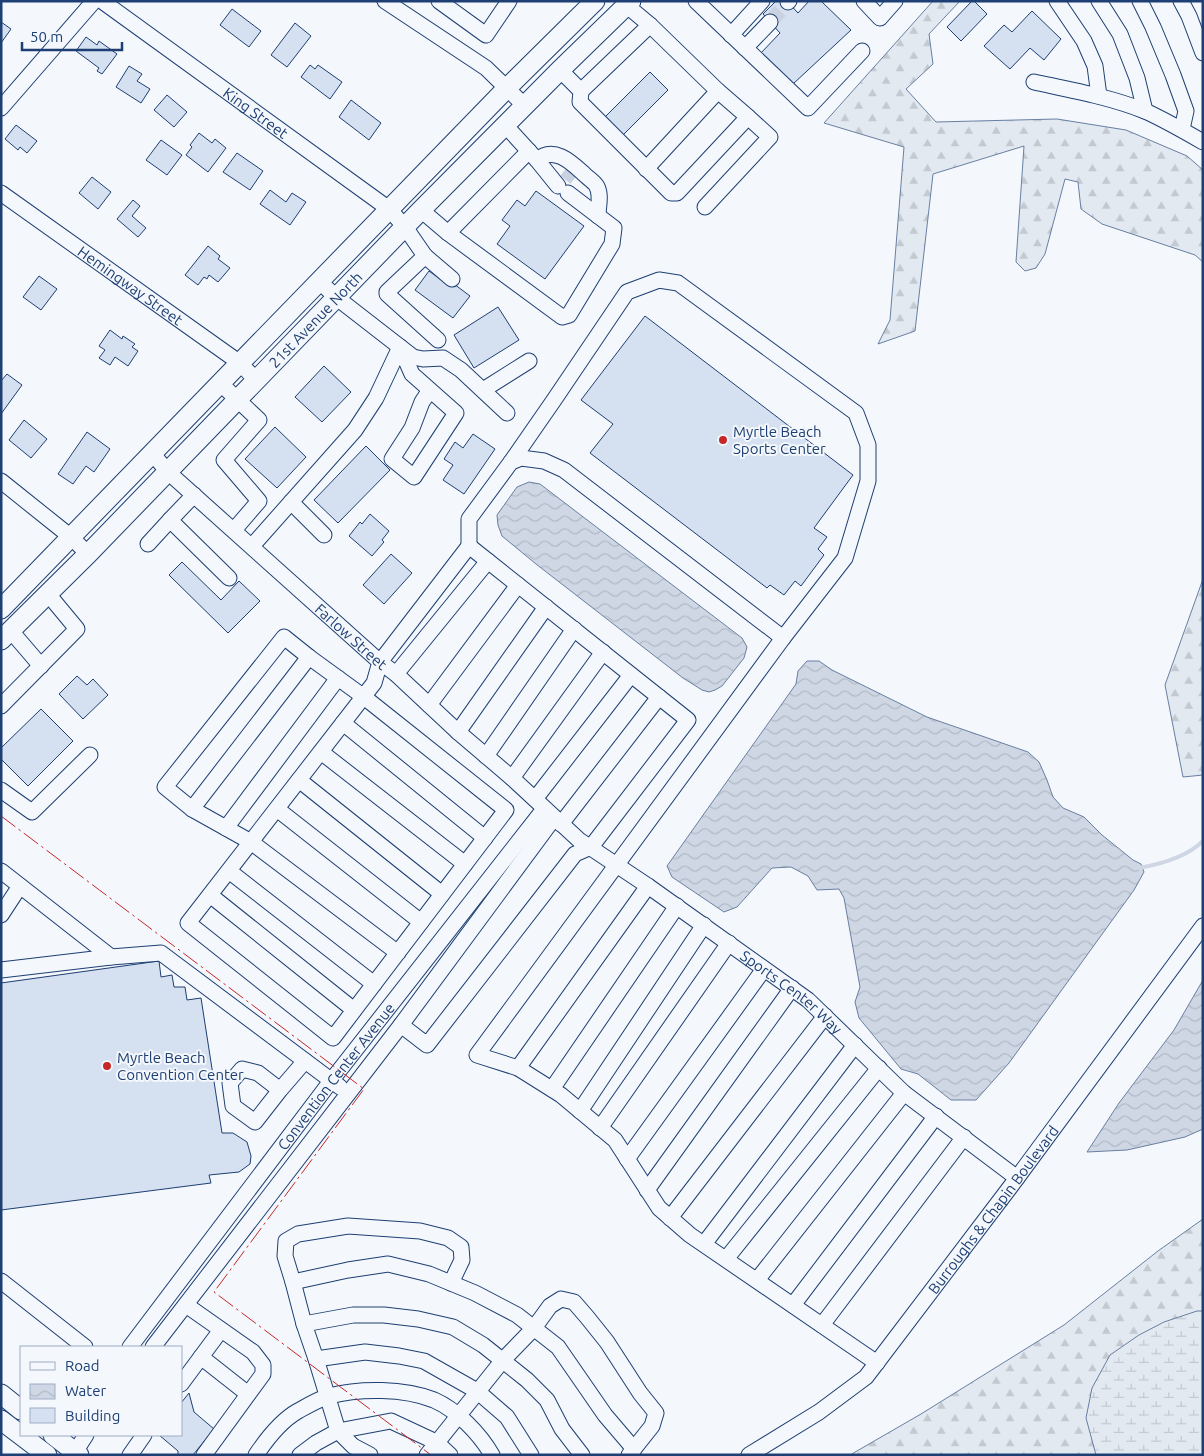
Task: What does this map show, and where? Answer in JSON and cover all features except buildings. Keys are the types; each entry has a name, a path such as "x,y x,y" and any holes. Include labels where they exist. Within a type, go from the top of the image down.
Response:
{"main road":[{"name":"21st Avenue North","path":"1,609 507,88 595,1"},
{"name":"21st Avenue North","path":"6,635 88,554 421,210 628,3"},
{"path":"1,1394 20,1409"},
{"path":"1,1420 20,1434"},
{"path":"22,1436 47,1455"},
{"path":"57,1436 77,1453"}],"street":[{"path":"1,108 94,1"},
{"name":"King Street","path":"102,1 389,209 405,227 425,256 452,279"},
{"path":"385,1 486,68 524,106"},
{"path":"439,1 486,35"},
{"path":"471,58 509,1"},
{"path":"731,35 762,1"},
{"path":"864,1 880,18 895,1"},
{"path":"1057,1 1084,41 1095,66 1099,96"},
{"path":"1099,1 1120,34 1137,78 1145,111"},
{"path":"1140,1 1174,75 1186,111 1182,129"},
{"path":"1181,1 1189,16 1203,53"},
{"path":"628,3 718,91 770,137 705,207"},
{"path":"702,3 731,35 808,108 862,50"},
{"path":"745,48 770,22"},
{"path":"650,25 581,91 580,102 671,194 677,193 748,117"},
{"path":"560,70 581,91"},
{"path":"1034,82 1099,96 1145,111 1182,129 1203,142"},
{"path":"646,169 718,91"},
{"path":"421,210 448,233 562,318 569,315 612,244 614,228 564,185 505,126"},
{"path":"448,233 533,155 553,154 568,160 596,185 599,194 598,216"},
{"path":"533,155 564,185"},
{"name":"Hemingway Street","path":"1,193 240,363 256,380"},
{"path":"425,256 387,294 438,340"},
{"path":"398,953 251,842 192,808 165,787 284,637 364,697 506,810 398,953 333,1038 188,923 229,871 251,842 277,808 343,723 364,697 374,683 380,662 469,546 469,519 511,462 627,292 659,280 678,284 856,413 868,445 868,482 845,558 783,638 477,1055 518,1068 552,1089 615,1140 658,1208 704,1244 877,1363"},
{"path":"319,281 337,298 413,357 422,360 444,358 461,370 507,413"},
{"path":"400,347 412,374 456,413 414,477 392,458 412,428 422,402 430,390"},
{"path":"252,546 355,430 376,398 400,347"},
{"path":"483,390 529,361"},
{"path":"220,383 259,420 224,460 259,501 234,530"},
{"name":"Farlow Street","path":"152,453 168,472 548,812"},
{"path":"511,462 521,458 544,461 564,470 783,638"},
{"path":"1,481 71,537 88,554"},
{"path":"148,544 194,495"},
{"path":"291,502 324,535"},
{"path":"170,520 229,578"},
{"path":"401,1025 426,1045 574,854 591,847 688,720 469,546"},
{"path":"396,674 488,561"},
{"path":"429,705 518,585"},
{"path":"1,706 78,629 48,594"},
{"path":"458,732 546,607"},
{"path":"486,756 574,629"},
{"path":"6,635 41,666"},
{"path":"512,778 603,652"},
{"path":"192,808 309,657"},
{"path":"548,812 631,675"},
{"path":"226,828 338,678"},
{"path":"548,812 659,697"},
{"path":"343,723 485,838"},
{"path":"321,752 465,864"},
{"path":"1,790 32,812 90,755"},
{"path":"299,780 442,894"},
{"path":"277,808 421,922"},
{"name":"Sports Center Way","path":"548,812 579,840 704,925 808,1000 904,1093 1017,1178"},
{"name":"Convention Center Avenue","path":"154,1346 401,1025 548,812"},
{"name":"Convention Center Avenue","path":"131,1346 331,1081 548,812"},
{"path":"1,871 111,958"},
{"path":"229,871 374,984"},
{"path":"1,915 20,886"},
{"path":"518,1068 648,886"},
{"path":"210,895 354,1010"},
{"path":"552,1089 676,906"},
{"path":"580,1111 704,925"},
{"name":"Burroughs & Chapin Boulevard","path":"749,1455 820,1412 866,1377 1017,1178 1203,926"},
{"path":"600,1128 729,943"},
{"path":"1,970 161,952 349,1093"},
{"path":"627,1159 764,969"},
{"path":"647,1190 792,988"},
{"path":"670,1218 825,1016"},
{"path":"704,1244 855,1045"},
{"path":"280,1090 305,1061"},
{"path":"726,1259 879,1068"},
{"path":"757,1280 904,1093"},
{"path":"793,1305 936,1116"},
{"path":"822,1325 964,1137"},
{"path":"370,1455 353,1446 338,1431 304,1324 294,1282 285,1256 286,1241 298,1234 348,1226 420,1231 448,1238 461,1247 462,1260 451,1283"},
{"path":"294,1282 348,1270 388,1264 429,1274 476,1293 517,1315 534,1328 558,1347 631,1452 652,1426 656,1413 640,1393 607,1342 574,1302 561,1299 550,1306 534,1328 503,1360 427,1455"},
{"path":"1,1281 84,1346"},
{"path":"186,1305 252,1352 262,1365 263,1374 204,1455"},
{"path":"304,1324 353,1314 418,1318 453,1327 484,1345 527,1380 547,1400 562,1429 582,1455"},
{"path":"182,1383 220,1330"},
{"path":"316,1358 365,1352 424,1361 477,1391 507,1417 531,1455"},
{"path":"200,1357 248,1394"},
{"path":"256,1455 269,1436 296,1412 328,1397 363,1390 411,1393 435,1400 459,1416 472,1429 492,1455"},
{"path":"300,1455 316,1443 338,1431 392,1421 436,1442 450,1455"},
{"path":"77,1453 86,1436"},
{"path":"130,1455 143,1436"}],"green space":[{"path":"933,1 960,1 929,34 933,64 906,89 936,122 1057,119 1126,130 1187,156 1203,170 1203,262 1195,255 1102,224 1081,209 1078,182 1065,179 1045,254 1036,268 1025,271 1016,262 1024,146 933,174 915,331 878,344 890,320 904,147 824,123"},
{"path":"1203,579 1203,775 1183,777 1165,685"},
{"path":"1203,1219 1203,1455 850,1455 921,1414 1064,1325 1158,1251"},
{"path":"1197,1311 1203,1311 1203,1455 1096,1455 1086,1418 1092,1388 1110,1355 1139,1335 1164,1322"}],"water":[{"path":"529,482 540,484 742,638 747,647 744,658 722,686 709,692 702,690 683,678 502,536 497,515 517,487"},
{"path":"807,661 819,661 832,670 927,717 1028,752 1039,762 1053,797 1063,808 1084,817 1102,835 1133,860 1141,864 1144,872 1134,890 1009,1063 976,1100 951,1100 918,1074 901,1069 859,1018 855,1002 860,987 844,898 839,889 817,890 808,876 791,867 772,868 737,907 724,912 672,877 667,866 796,684 798,671"},
{"path":"1203,980 1203,1129 1185,1137 1127,1150 1087,1152 1119,1103 1174,1030"}],"waterway":[{"path":"1139,868 1182,856 1203,841"}],"tunnel":[{"path":"770,22 788,2"},
{"path":"565,170 575,178"}],"power":[{"path":"1,816 364,1089 214,1292 431,1455"}],"place":[{"name":"Myrtle Beach Sports Center","path":"723,440"},
{"name":"Myrtle Beach Convention Center","path":"107,1066"}]}
